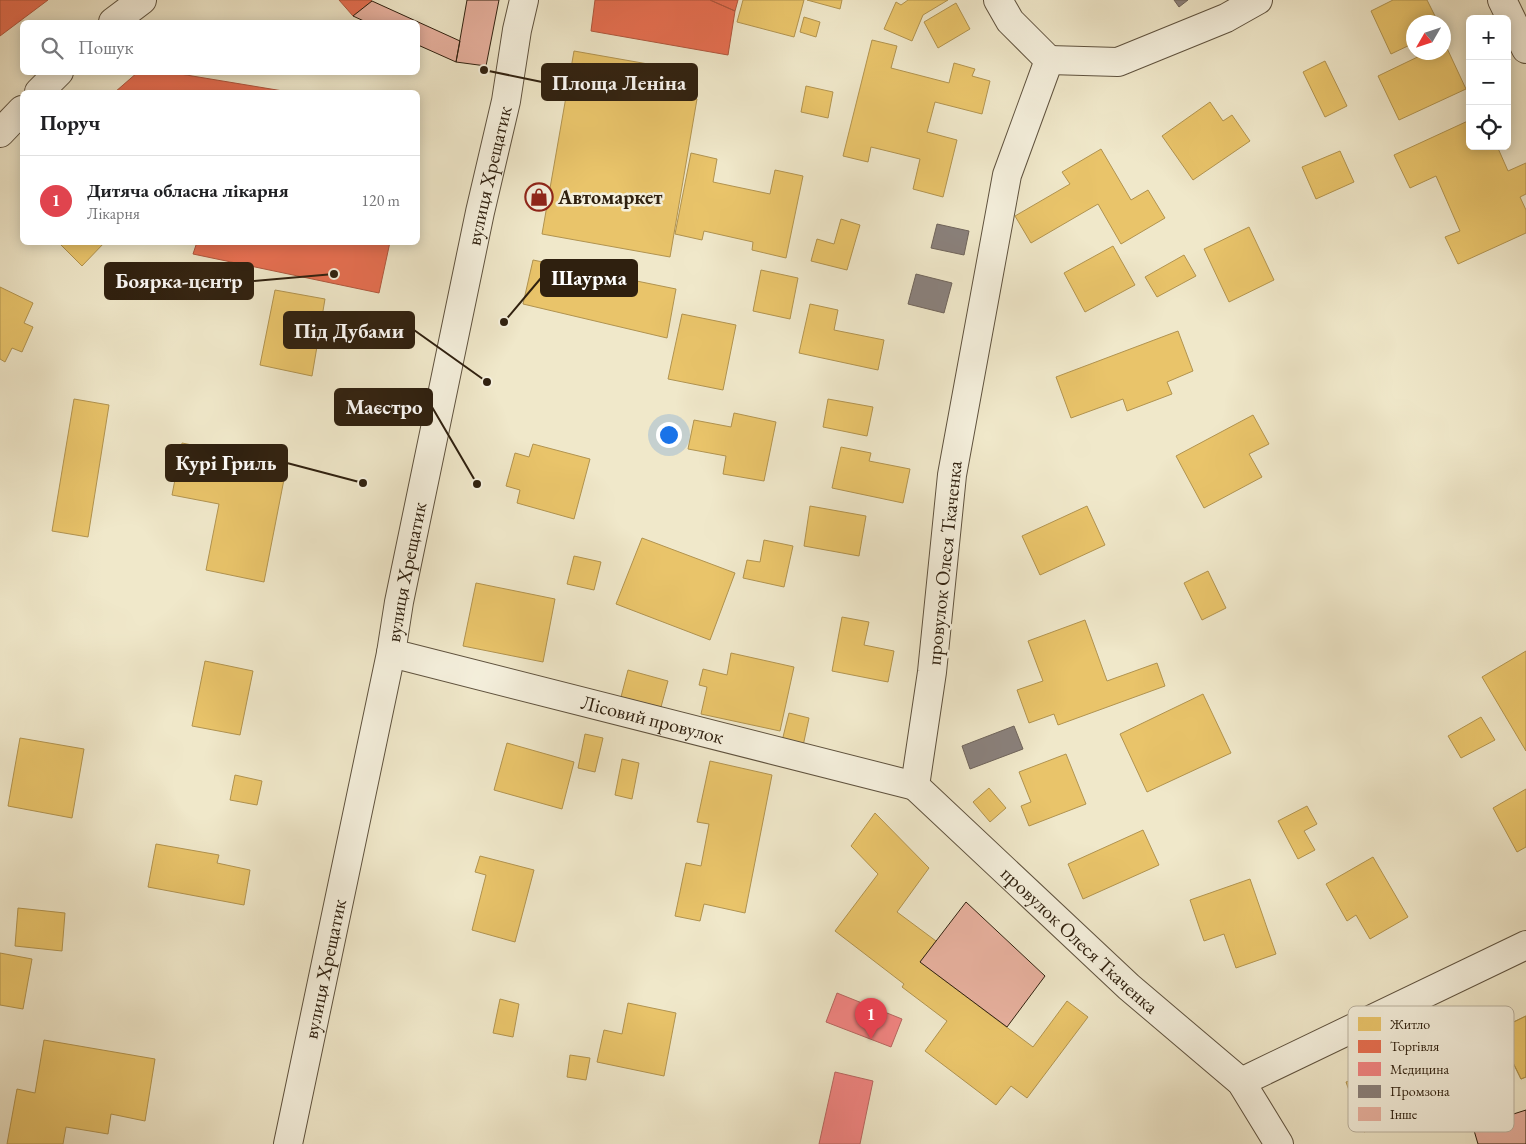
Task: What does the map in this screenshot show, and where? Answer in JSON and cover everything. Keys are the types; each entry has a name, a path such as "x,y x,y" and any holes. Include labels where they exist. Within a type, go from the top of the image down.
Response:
{"street":[{"path":"116,20 142,0"},
{"name":"вулиця Хрещатик","path":"288,1144 391,653 399,602 478,222 506,100 517,30 524,0"},
{"path":"998,0 1010,21 1049,60 1118,62 1226,18 1258,0"},
{"path":"1502,0 1526,49"},
{"name":"провулок Олеся Ткаченка","path":"1049,60 1007,175 952,475 932,672 915,786 1130,987 1241,1082 1279,1144"},
{"path":"41,90 56,75"},
{"path":"0,133 20,112"},
{"name":"Лісовий провулок","path":"391,653 915,786"},
{"path":"1399,1006 1526,945"},
{"path":"1241,1082 1348,1031"}],"building: Житло":[{"path":"743,0 804,0 794,37 737,22"},
{"path":"807,0 842,0 840,9"},
{"path":"908,0 948,0 923,15 912,41 884,29 896,2 901,5"},
{"path":"1393,0 1427,0 1434,15 1406,15 1406,47 1391,54 1371,11"},
{"path":"956,3 970,29 938,48 924,22"},
{"path":"804,17 820,22 816,37 800,32"},
{"path":"872,40 897,46 891,68 949,83 954,63 975,69 972,76 990,81 982,114 935,102 927,132 957,140 943,197 913,189 920,159 871,147 868,162 843,156"},
{"path":"574,51 648,64 697,99 670,257 542,234"},
{"path":"1451,57 1466,89 1399,120 1378,76 1411,60 1451,60"},
{"path":"1325,61 1347,106 1325,117 1303,72"},
{"path":"806,86 833,92 828,118 801,112"},
{"path":"1210,102 1223,121 1232,115 1250,141 1193,180 1162,136"},
{"path":"1466,122 1466,150 1499,150 1508,171 1526,163 1526,194 1520,197 1526,210 1526,233 1458,264 1445,237 1460,231 1436,176 1410,188 1394,155"},
{"path":"1101,149 1131,200 1148,190 1165,218 1121,244 1098,204 1031,243 1015,216 1070,184 1062,172"},
{"path":"1340,151 1354,182 1316,199 1302,167"},
{"path":"691,153 717,159 713,182 770,194 775,170 803,176 786,258 752,250 753,242 704,231 702,240 675,234"},
{"path":"841,219 860,225 847,270 811,261 817,239 834,244"},
{"path":"1249,227 1274,280 1229,302 1204,249"},
{"path":"61,245 102,245 82,266"},
{"path":"1113,246 1135,285 1085,312 1064,273"},
{"path":"1184,255 1196,276 1157,297 1145,277"},
{"path":"533,260 676,289 667,338 523,304"},
{"path":"761,270 798,278 790,319 753,311"},
{"path":"0,287 33,303 24,323 33,327 22,352 12,348 5,362 0,359"},
{"path":"275,290 325,299 312,376 260,365"},
{"path":"810,304 838,310 834,330 884,340 878,370 799,353"},
{"path":"682,314 736,325 723,390 668,379"},
{"path":"1178,331 1193,371 1167,382 1172,394 1127,411 1123,399 1071,418 1056,377"},
{"path":"74,399 109,405 88,537 52,531"},
{"path":"828,399 873,407 867,436 823,427"},
{"path":"734,413 776,422 764,481 723,474 726,456 688,449 694,420 731,427"},
{"path":"1253,415 1269,444 1249,454 1262,477 1204,508 1176,456"},
{"path":"182,443 287,464 264,582 206,570 219,504 172,495"},
{"path":"533,444 590,459 574,519 517,503 520,490 506,486 515,453 529,457"},
{"path":"841,447 871,453 869,461 910,469 903,503 832,488"},
{"path":"810,506 866,516 859,556 804,546"},
{"path":"1087,506 1105,545 1040,575 1022,536"},
{"path":"642,538 735,573 710,640 616,604"},
{"path":"764,540 793,546 784,587 743,578 747,560 760,562"},
{"path":"574,556 601,562 594,590 567,584"},
{"path":"1208,571 1226,608 1202,620 1184,583"},
{"path":"476,583 555,599 543,662 463,646"},
{"path":"842,617 869,622 864,645 894,651 888,682 832,671"},
{"path":"1085,620 1107,681 1157,663 1165,686 1058,725 1054,714 1029,723 1017,690 1043,681 1028,641"},
{"path":"1526,651 1526,751 1482,677"},
{"path":"731,653 794,667 780,731 701,714 707,687 699,685 703,669 727,675"},
{"path":"205,661 253,671 240,735 192,726"},
{"path":"628,670 668,681 661,707 621,697"},
{"path":"1203,694 1231,753 1147,792 1120,734"},
{"path":"789,713 809,718 803,746 782,741"},
{"path":"1481,717 1495,740 1461,758 1448,736"},
{"path":"585,734 603,738 595,772 578,768"},
{"path":"20,738 84,749 72,818 8,806"},
{"path":"507,743 574,762 562,809 494,790"},
{"path":"1066,754 1086,804 1029,826 1021,806 1031,802 1019,772"},
{"path":"622,759 639,763 632,799 615,795"},
{"path":"710,761 772,775 745,913 704,904 700,921 675,916 686,863 701,866 709,824 697,822"},
{"path":"235,775 262,781 257,805 230,800"},
{"path":"989,788 1006,808 990,822 973,802"},
{"path":"1526,789 1526,847 1517,852 1493,808"},
{"path":"1307,806 1317,824 1304,831 1315,850 1298,859 1278,821"},
{"path":"875,813 929,868 897,912 936,941 920,962 1033,1047 1067,1001 1088,1017 1027,1098 1011,1086 996,1105 925,1051 947,1021 902,987 904,984 835,931 878,874 851,846"},
{"path":"1143,830 1159,865 1083,899 1068,864"},
{"path":"156,844 219,855 217,863 250,870 244,905 148,887"},
{"path":"480,856 534,870 515,942 472,930 486,875 475,872"},
{"path":"1373,857 1408,917 1370,939 1356,915 1347,921 1326,884"},
{"path":"1250,879 1276,954 1236,968 1224,934 1204,941 1190,900"},
{"path":"18,908 65,913 62,951 15,946"},
{"path":"0,953 32,959 23,1009 0,1005"},
{"path":"500,999 519,1004 513,1037 493,1033"},
{"path":"628,1003 676,1013 664,1076 597,1062 604,1030 622,1034"},
{"path":"1526,1016 1526,1077 1521,1079 1514,1065 1514,1022"},
{"path":"1526,1016 1526,1077 1521,1079 1514,1065 1514,1022"},
{"path":"44,1040 155,1059 145,1121 111,1114 108,1134 66,1127 63,1144 7,1144 17,1089 35,1093"},
{"path":"570,1055 590,1058 586,1080 567,1077"}],"building: Торгівля":[{"path":"0,0 48,0 20,20 0,36"},
{"path":"339,0 371,0 372,1 353,16"},
{"path":"595,0 710,0 735,11 728,55 591,31"},
{"path":"710,0 738,0 735,11"},
{"path":"135,75 186,75 277,90 117,90"},
{"path":"196,245 389,245 379,293 193,254"}],"building: Медицина":[{"path":"837,993 902,1019 891,1047 826,1022"},
{"path":"835,1072 873,1081 860,1144 819,1144"}],"building: Промзона":[{"path":"1174,0 1188,0 1179,7"},
{"path":"937,224 969,231 964,255 931,248"},
{"path":"916,274 952,283 944,313 908,304"},
{"path":"1014,726 1023,749 970,769 962,746"}],"building: Інше":[{"path":"467,0 499,0 486,66 456,62"},
{"path":"372,1 414,20 362,20 353,16"},
{"path":"420,23 460,41 456,62 420,46"},
{"path":"966,902 1045,976 1007,1027 920,962"},
{"path":"1526,1110 1526,1144 1478,1144 1474,1132 1514,1132 1514,1114"}],"place":[{"name":"Площа Леніна","path":"484,70"},
{"name":"Автомаркет","path":"539,197"},
{"name":"Боярка-центр","path":"334,274"},
{"name":"Шаурма","path":"504,322"},
{"name":"Під Дубами","path":"487,382"},
{"name":"Курі Гриль","path":"363,483"},
{"name":"Маєстро","path":"477,484"},
{"name":"Дитяча обласна лікарня","path":"871,1039"}]}
